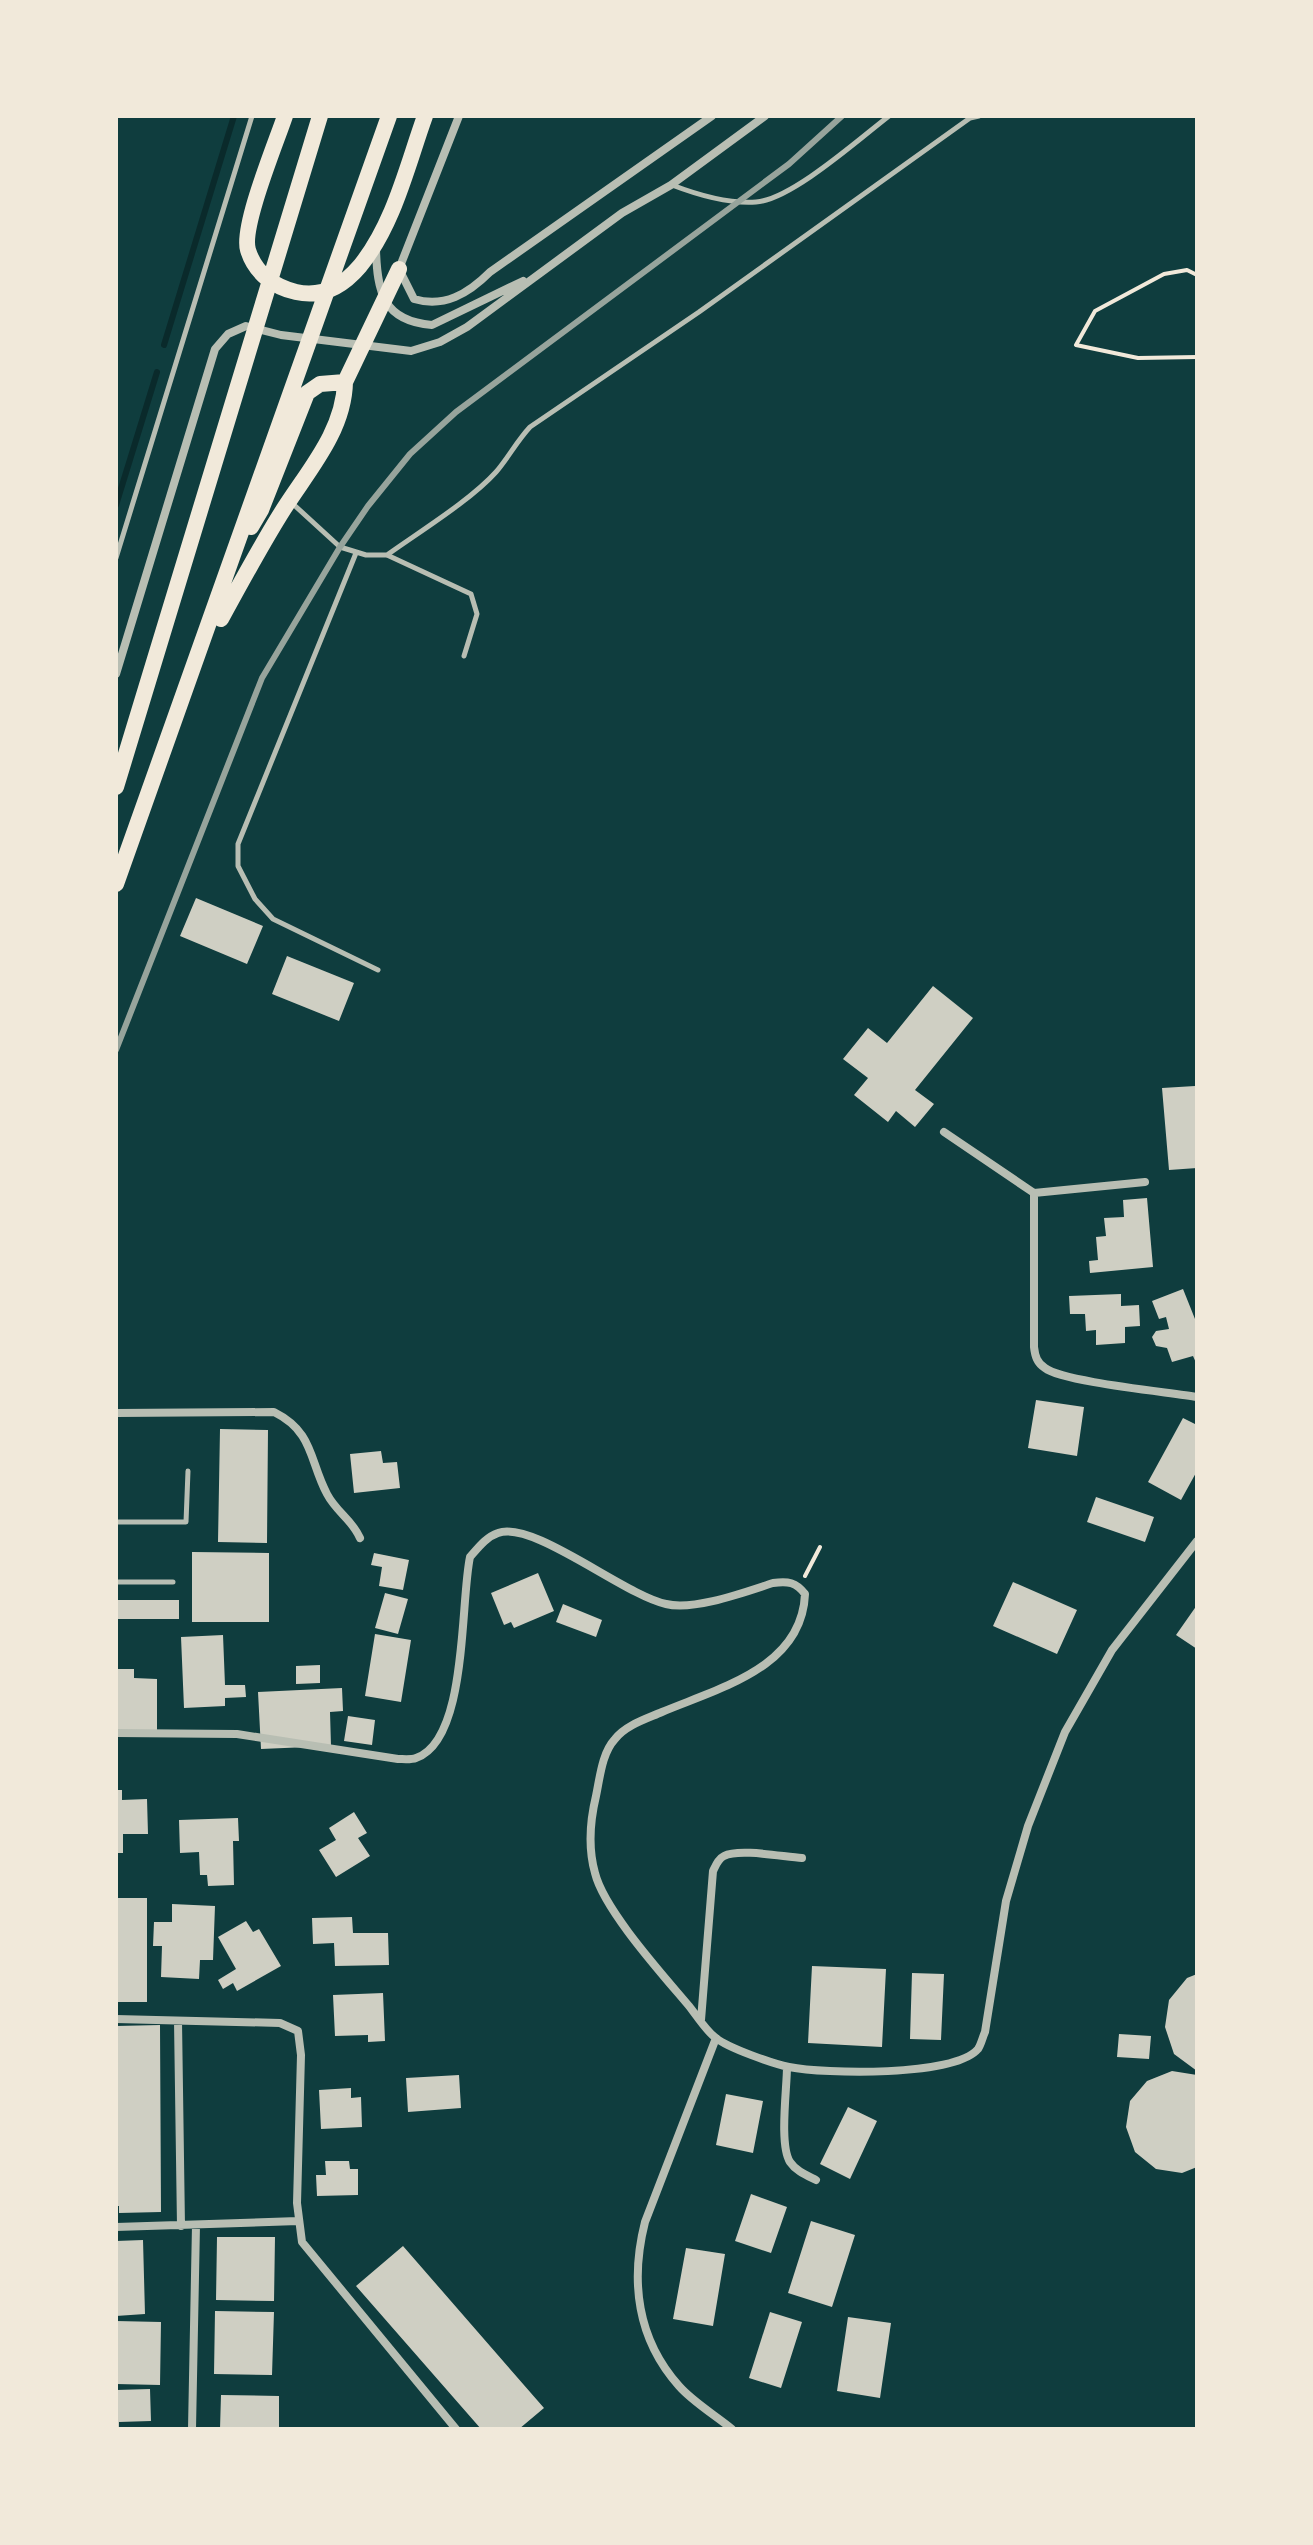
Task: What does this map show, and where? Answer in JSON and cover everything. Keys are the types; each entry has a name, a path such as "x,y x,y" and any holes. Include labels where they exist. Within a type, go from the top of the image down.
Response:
{"highway":[{"path":"285,116 250,222 247,249 257,269 269,282 307,294 322,293 343,284 376,244 425,116"},
{"path":"116,787 320,116"},
{"path":"116,884 389,116"},
{"path":"195,666 242,578 289,501 312,470 338,419 345,400 345,382 399,269"},
{"path":"237,550 261,510 307,393 320,384 345,382"}],"street":[{"path":"459,116 399,269 414,299 431,304 472,288 490,272 712,116"},
{"path":"116,674 215,349 228,334 246,326 281,335 411,351 440,342 467,327 622,213 671,185 765,116"},
{"path":"376,244 377,278 383,299 406,320 419,324 432,325 535,276"},
{"path":"944,1132 1034,1193 1145,1182"},
{"path":"1034,1193 1034,1347 1036,1359 1043,1368 1053,1373 1197,1397"},
{"path":"116,1413 274,1412 292,1421 315,1460 327,1493 340,1513 353,1522 360,1538"},
{"path":"116,1733 237,1734 415,1759 429,1749 445,1730 453,1703 470,1557 499,1532 533,1536 634,1592 663,1604 680,1607 773,1583 788,1581 798,1584 805,1594 804,1614 794,1636 773,1660 745,1677 630,1726 614,1739 604,1759 590,1842 595,1875 605,1897 646,1954 716,2038 787,2067 899,2071 959,2060 978,2049 985,2032 1006,1901 1028,1826 1065,1732 1112,1650 1197,1541"},
{"path":"701,2020 713,1871 717,1862 725,1855 737,1853 802,1858"},
{"path":"116,2019 280,2023 298,2031 301,2055 298,2221 302,2242 456,2429"},
{"path":"178,2021 181,2226"},
{"path":"716,2038 645,2222 637,2253 636,2280 647,2334 658,2359 680,2388 732,2429"},
{"path":"787,2067 787,2158 796,2169 816,2180"},
{"path":"116,2227 298,2221"},
{"path":"192,2429 196,2225"}],"lane":[{"path":"116,558 252,116"},
{"path":"671,185 701,196 722,199 756,202 774,198 806,179 889,116"},
{"path":"387,555 497,471 515,442 530,427 699,312 970,118 979,116"},
{"path":"289,501 340,547 356,553 387,555 471,594 477,614 464,656"},
{"path":"356,553 238,844 237,854 238,866 255,899 273,919 378,970"},
{"path":"116,1522 186,1522 188,1471"},
{"path":"116,1582 173,1582"}],"path":[{"path":"1197,275 1187,270 1164,274 1095,311 1076,345 1138,358 1197,357"},
{"path":"798,1584 809,1571 820,1547"}],"building":[{"path":"196,898 263,926 247,964 180,936"},
{"path":"287,956 354,983 339,1021 272,994"},
{"path":"933,986 973,1018 915,1090 934,1104 915,1127 896,1111 888,1122 854,1095 868,1078 843,1059 868,1028 887,1043"},
{"path":"1195,1086 1197,1168 1169,1170 1162,1088"},
{"path":"1147,1198 1153,1267 1090,1273 1089,1261 1098,1260 1096,1237 1106,1236 1104,1218 1124,1217 1123,1200"},
{"path":"1183,1289 1197,1324 1197,1365 1193,1356 1172,1362 1167,1348 1156,1346 1152,1337 1156,1331 1169,1329 1166,1317 1159,1319 1152,1301"},
{"path":"1121,1294 1121,1306 1139,1305 1140,1326 1125,1327 1125,1343 1096,1345 1096,1330 1086,1331 1085,1314 1070,1314 1069,1296"},
{"path":"1036,1400 1084,1407 1077,1456 1028,1448"},
{"path":"1183,1418 1197,1425 1197,1471 1181,1500 1148,1482"},
{"path":"220,1429 268,1430 267,1543 218,1542"},
{"path":"381,1451 383,1463 397,1462 400,1488 354,1493 350,1454"},
{"path":"1096,1497 1154,1517 1145,1542 1087,1522"},
{"path":"192,1552 269,1553 269,1622 192,1622"},
{"path":"374,1553 409,1560 403,1590 379,1586 382,1567 371,1565"},
{"path":"538,1573 554,1611 514,1628 511,1622 504,1625 491,1593"},
{"path":"1013,1582 1077,1610 1057,1654 993,1626"},
{"path":"385,1593 408,1599 398,1634 375,1628"},
{"path":"116,1600 179,1600 179,1619 116,1619"},
{"path":"563,1604 602,1620 596,1637 556,1622"},
{"path":"1197,1605 1197,1649 1176,1635"},
{"path":"375,1634 411,1640 401,1702 365,1696"},
{"path":"223,1635 225,1685 245,1685 246,1697 225,1698 225,1706 184,1708 181,1637"},
{"path":"320,1665 320,1683 296,1684 296,1666"},
{"path":"116,1669 134,1669 134,1678 157,1679 157,1732 116,1733"},
{"path":"342,1688 343,1711 330,1712 331,1746 261,1749 258,1692"},
{"path":"348,1716 375,1720 372,1745 344,1741"},
{"path":"116,1790 122,1790 122,1800 147,1799 148,1834 123,1834 123,1853 116,1853"},
{"path":"354,1812 367,1833 358,1838 370,1856 336,1877 319,1850 336,1840 329,1828"},
{"path":"238,1818 239,1841 233,1841 234,1885 208,1886 207,1875 200,1875 199,1852 180,1853 179,1820"},
{"path":"116,1898 147,1898 147,2002 116,2002"},
{"path":"172,1904 215,1906 213,1960 200,1960 199,1979 161,1977 162,1946 153,1946 154,1922 172,1922"},
{"path":"352,1917 353,1933 388,1933 389,1965 335,1966 334,1943 313,1944 312,1918"},
{"path":"246,1921 253,1932 259,1929 281,1966 237,1991 233,1983 223,1989 218,1980 236,1969 218,1937"},
{"path":"812,1966 886,1969 882,2047 808,2043"},
{"path":"912,1973 944,1974 941,2040 910,2039"},
{"path":"1197,1974 1197,2071 1174,2054 1165,2027 1169,2000 1187,1978"},
{"path":"383,1993 385,2041 368,2042 368,2035 335,2036 333,1995"},
{"path":"160,2025 161,2212 119,2213 119,2206 116,2206 116,2026"},
{"path":"1119,2034 1151,2036 1149,2059 1117,2057"},
{"path":"1172,2071 1197,2075 1197,2167 1182,2173 1156,2169 1135,2152 1126,2127 1130,2101 1147,2081"},
{"path":"459,2075 461,2108 408,2112 406,2078"},
{"path":"351,2088 351,2098 361,2097 362,2127 321,2129 319,2090"},
{"path":"726,2094 763,2101 753,2153 716,2145"},
{"path":"848,2107 877,2121 850,2179 820,2164"},
{"path":"325,2161 349,2161 350,2169 358,2169 358,2195 317,2196 316,2175 326,2175"},
{"path":"751,2194 787,2207 771,2253 735,2241"},
{"path":"811,2221 855,2235 832,2307 788,2293"},
{"path":"217,2237 275,2237 274,2301 216,2300"},
{"path":"143,2240 145,2314 116,2316 116,2241"},
{"path":"403,2246 544,2408 519,2429 481,2429 356,2286"},
{"path":"686,2248 725,2254 713,2326 673,2319"},
{"path":"215,2311 274,2312 272,2375 214,2374"},
{"path":"770,2312 802,2322 781,2388 749,2378"},
{"path":"848,2317 891,2323 880,2398 837,2391"},
{"path":"116,2321 161,2322 160,2385 116,2384"},
{"path":"150,2389 151,2421 119,2422 119,2429 116,2429 116,2390"},
{"path":"221,2395 279,2396 279,2429 220,2429"}],"waterway":[{"path":"164,345 234,116"},
{"path":"116,505 157,372"}],"railway":[{"path":"116,1050 262,678 368,506 410,454 456,412 789,164 842,116"}]}
